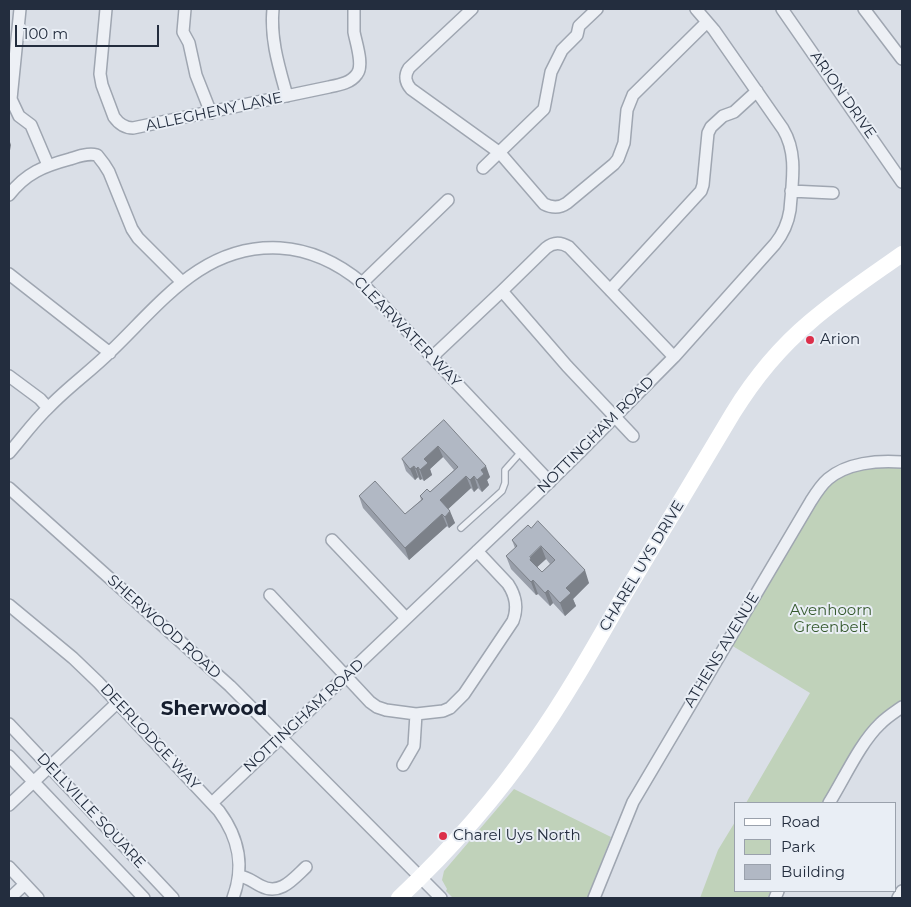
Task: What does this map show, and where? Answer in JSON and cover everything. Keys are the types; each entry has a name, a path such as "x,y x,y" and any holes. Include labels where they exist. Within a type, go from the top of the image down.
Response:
{"main road":[{"name":"CHAREL UYS DRIVE","path":"398,898 420,878 465,830 495,795 536,740 576,677 733,413 754,382 775,356 808,323 902,254"}],"street":[{"path":"20,9 11,99 19,116 31,125 48,165"},
{"name":"ALLEGHENY LANE","path":"106,9 100,74 102,85 114,118 125,127 133,128 344,84 352,80 360,68 354,34 354,9"},
{"path":"185,9 183,32 189,43 196,75 211,112"},
{"path":"273,9 272,35 287,96"},
{"path":"472,9 410,68 406,78 407,83 411,88 500,153 544,204 550,207 563,206 618,159 624,143 627,110 633,94 707,22"},
{"path":"483,168 544,109 551,72 562,50 577,35 579,26 597,9"},
{"name":"NOTTINGHAM ROAD","path":"212,803 550,482 674,357 779,238 789,218 793,161 791,144 757,91 696,9"},
{"name":"ARION DRIVE","path":"782,9 902,182"},
{"path":"864,9 902,59"},
{"path":"610,290 701,191 710,129 724,115 734,112 757,91"},
{"path":"9,195 27,176 48,165 84,155 97,155 109,172 132,229 138,238 182,282"},
{"path":"791,191 833,193"},
{"path":"362,283 448,200"},
{"path":"432,357 546,248 552,244 560,243 569,247 674,357"},
{"name":"CLEARWATER WAY","path":"9,453 48,408 110,353 182,282 210,263 222,258 232,254 264,248 295,250 317,256 343,268 362,283 550,482"},
{"path":"9,274 110,353"},
{"path":"502,291 567,366 633,436"},
{"path":"9,376 40,399 48,408"},
{"name":"ATHENS AVENUE","path":"594,898 633,802 822,485 828,479 844,470 862,464 902,462"},
{"name":"SHERWOOD ROAD","path":"9,488 230,686 441,898"},
{"path":"332,540 406,618"},
{"path":"270,595 370,702 377,707 416,714 443,711 450,708 464,694 513,621 516,608 516,601 508,584 477,551"},
{"name":"DEERLODGE WAY","path":"9,605 73,658 212,803 225,820 235,839 239,860 239,876 233,898"},
{"path":"9,805 117,703"},
{"path":"830,802 873,731 902,706"},
{"path":"403,765 414,746 416,714"},
{"name":"DELLVILLE SQUARE","path":"9,724 173,898"},
{"name":"DELLVILLE SQUARE","path":"9,756 144,898"},
{"path":"9,867 38,898"},
{"path":"239,876 245,877 263,888 275,890 288,884 306,867"},
{"path":"10,898 25,884"},
{"path":"898,898 902,891"}],"lane":[{"path":"461,528 502,491 505,483 504,470 521,452"}],"green space":[{"name":"Avenhoorn Greenbelt","path":"902,467 902,701 877,720 858,742 823,802 747,802 810,693 731,645 823,491 836,479 858,469"},
{"path":"514,789 611,837 588,898 453,898 446,891 447,889 442,880 444,871"},
{"path":"734,824 734,892 770,892 767,898 700,898 718,850"}],"building":[{"path":"444,420 486,466 481,470 484,474 477,480 474,476 470,480 466,476 440,500 450,511 445,517 442,514 405,548 359,496 375,481 405,514 423,499 420,496 427,489 430,492 458,467 438,446 424,459 428,463 420,470 414,466 410,469 402,459"},
{"path":"538,521 585,570 566,588 571,593 560,603 548,590 545,593 533,580 531,582 506,556 517,546 512,540 528,525 531,528","holes":["541,546 555,560 542,572 530,560 530,557"]}],"place":[{"name":"Arion","path":"810,340"},
{"name":"Charel Uys North","path":"443,836"}],"district":[{"name":"Sherwood","path":"214,709"}]}
